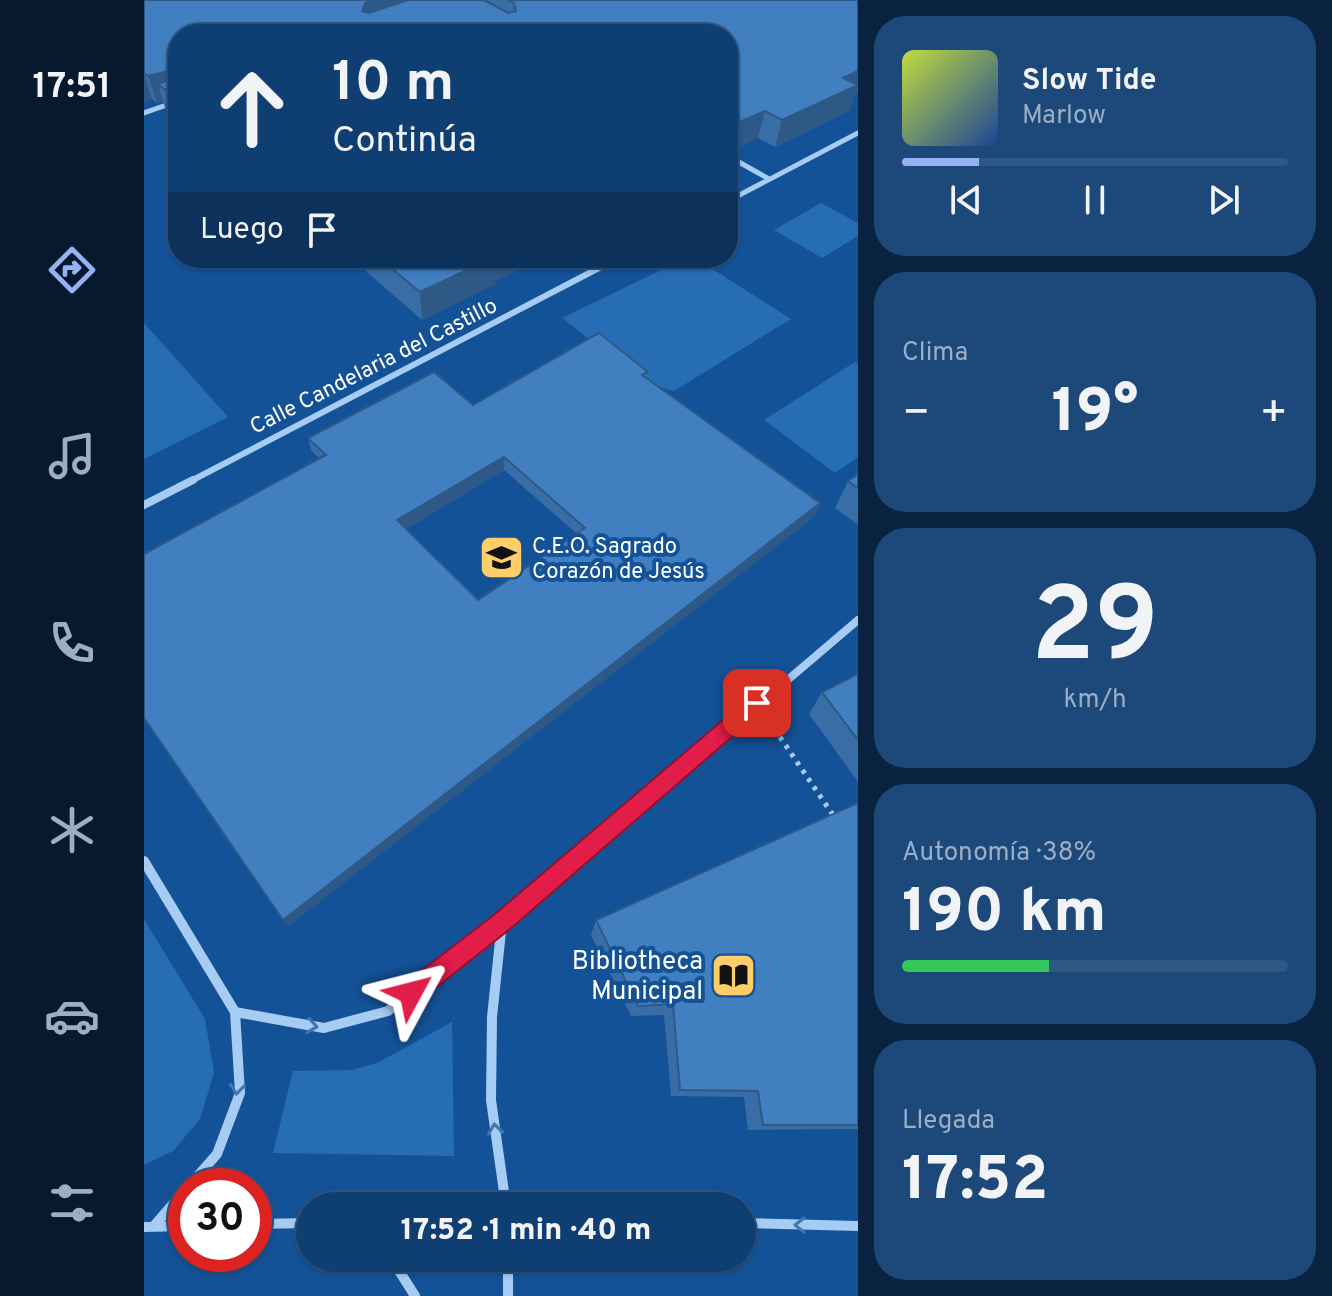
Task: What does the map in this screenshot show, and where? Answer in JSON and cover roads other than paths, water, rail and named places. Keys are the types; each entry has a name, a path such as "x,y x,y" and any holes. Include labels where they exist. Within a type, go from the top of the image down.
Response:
{"street":[{"path":"144,113 168,105"},
{"path":"738,196 858,133"},
{"path":"738,162 769,179"},
{"name":"Calle Candelaria del Castillo","path":"144,505 599,268"},
{"path":"235,1012 324,1028 388,1011 502,922 858,620"},
{"path":"144,861 235,1012 240,1093 217,1154 205,1168"},
{"path":"502,922 492,1017 491,1100 504,1192"},
{"path":"149,1227 168,1208"},
{"path":"272,1224 296,1223"},
{"path":"756,1223 858,1226"},
{"path":"400,1272 415,1296"},
{"path":"508,1272 508,1296"}],"place":[{"name":"C.E.O. Sagrado Corazón de Jesús","path":"501,558"},
{"name":"Bibliotheca Municipal","path":"734,975"}]}
